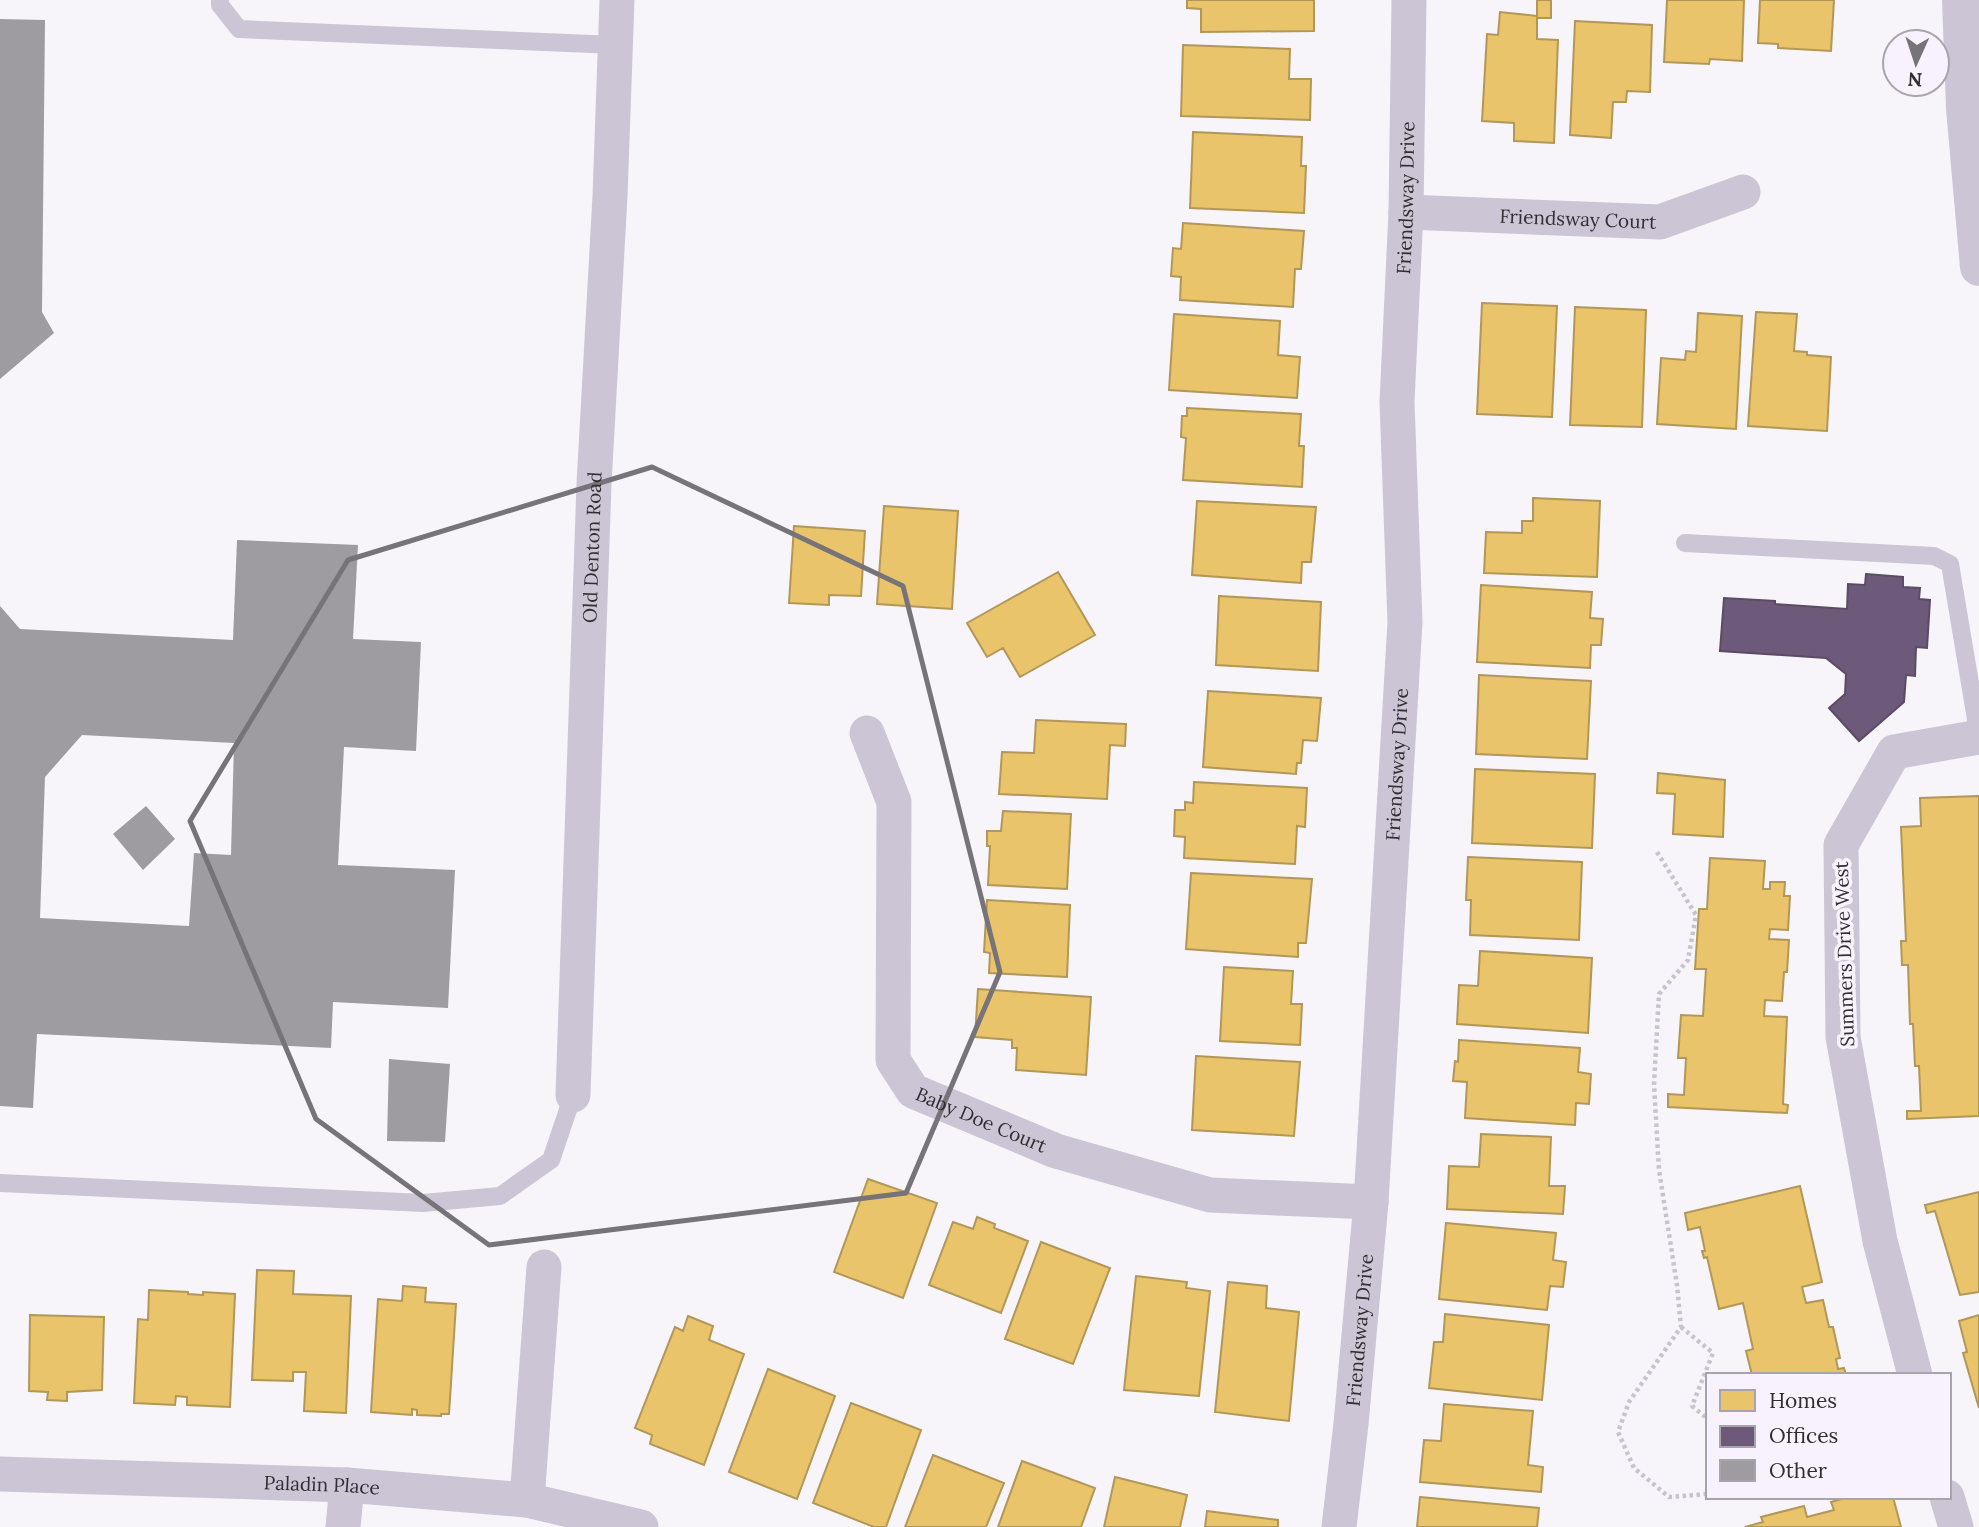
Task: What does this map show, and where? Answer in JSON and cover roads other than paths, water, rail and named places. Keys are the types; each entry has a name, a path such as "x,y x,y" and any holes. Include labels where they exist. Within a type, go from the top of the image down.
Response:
{"street":[{"name":"Old Denton Road","path":"573,1095 594,484 617,0"},
{"name":"Friendsway Drive","path":"1339,1527 1371,1202 1405,622 1397,402 1406,212 1409,0"},
{"path":"1961,0 1965,108 1979,267"},
{"name":"Friendsway Court","path":"1406,212 1660,222 1743,192"},
{"name":"Baby Doe Court","path":"867,733 894,803 893,1060 913,1091 1056,1151 1210,1195 1371,1202"},
{"name":"Summers Drive West","path":"1914,1373 1880,1241 1843,1037 1841,845 1894,752 1979,737"},
{"path":"527,1500 544,1267"},
{"name":"Paladin Place","path":"0,1474 347,1485 527,1500 641,1527"},
{"path":"343,1527 347,1485"},
{"path":"1948,1499 1956,1527"}],"lane":[{"path":"220,0 220,5 239,29 615,45"},
{"path":"1685,543 1934,556 1950,564 1979,737"},
{"path":"0,1183 423,1203 500,1196 551,1160 573,1095"}]}
